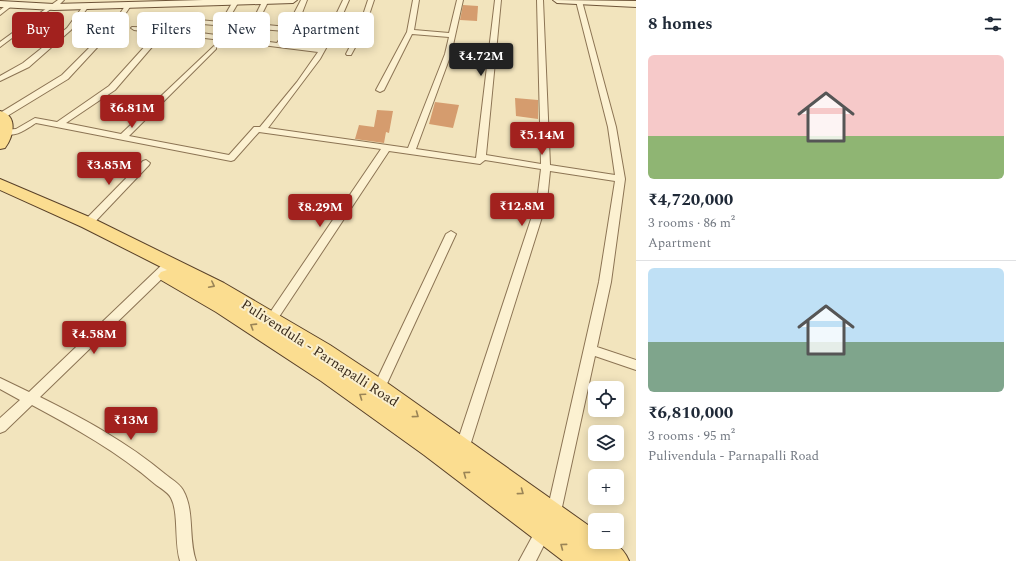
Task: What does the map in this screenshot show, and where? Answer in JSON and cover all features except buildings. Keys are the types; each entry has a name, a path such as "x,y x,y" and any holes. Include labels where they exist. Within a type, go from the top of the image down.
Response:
{"main road":[{"path":"0,115 6,122 7,132 0,145"},
{"name":"Pulivendula - Parnapalli Road","path":"0,184 88,223 165,268 206,296 311,361 549,523 616,561"},
{"name":"Pulivendula - Parnapalli Road","path":"0,197 165,268 218,288 271,320 379,388 462,449 549,523 584,561"}],"street":[{"path":"0,45 61,0"},
{"path":"0,4 19,3 52,7 86,6 109,2 128,4 187,1 235,3 293,0"},
{"path":"300,12 304,0"},
{"path":"263,130 322,50 346,0"},
{"path":"349,54 360,33 371,0"},
{"path":"380,90 410,32 416,0"},
{"path":"411,151 443,71 453,35 460,0"},
{"path":"7,132 18,131 35,120 231,158 257,129 480,161 493,56 498,0"},
{"path":"462,449 542,201 546,167 540,0"},
{"path":"557,0 636,4"},
{"path":"527,561 549,523 605,282 620,179 612,127 579,1"},
{"path":"145,12 149,2"},
{"path":"260,12 265,2"},
{"path":"0,13 19,3"},
{"path":"229,12 235,3"},
{"path":"0,115 65,77 112,30 128,4"},
{"path":"0,79 26,65 69,29 86,6"},
{"path":"410,32 453,35"},
{"path":"205,35 278,44"},
{"path":"58,125 112,88 147,48"},
{"path":"123,137 214,48"},
{"path":"308,48 322,50"},
{"path":"271,320 387,148"},
{"path":"481,157 620,179"},
{"path":"88,223 146,163"},
{"path":"379,388 451,234"},
{"path":"0,427 165,268"},
{"path":"590,350 636,365"},
{"path":"0,383 97,435 150,469 177,494 184,515 184,552 188,561"}]}
